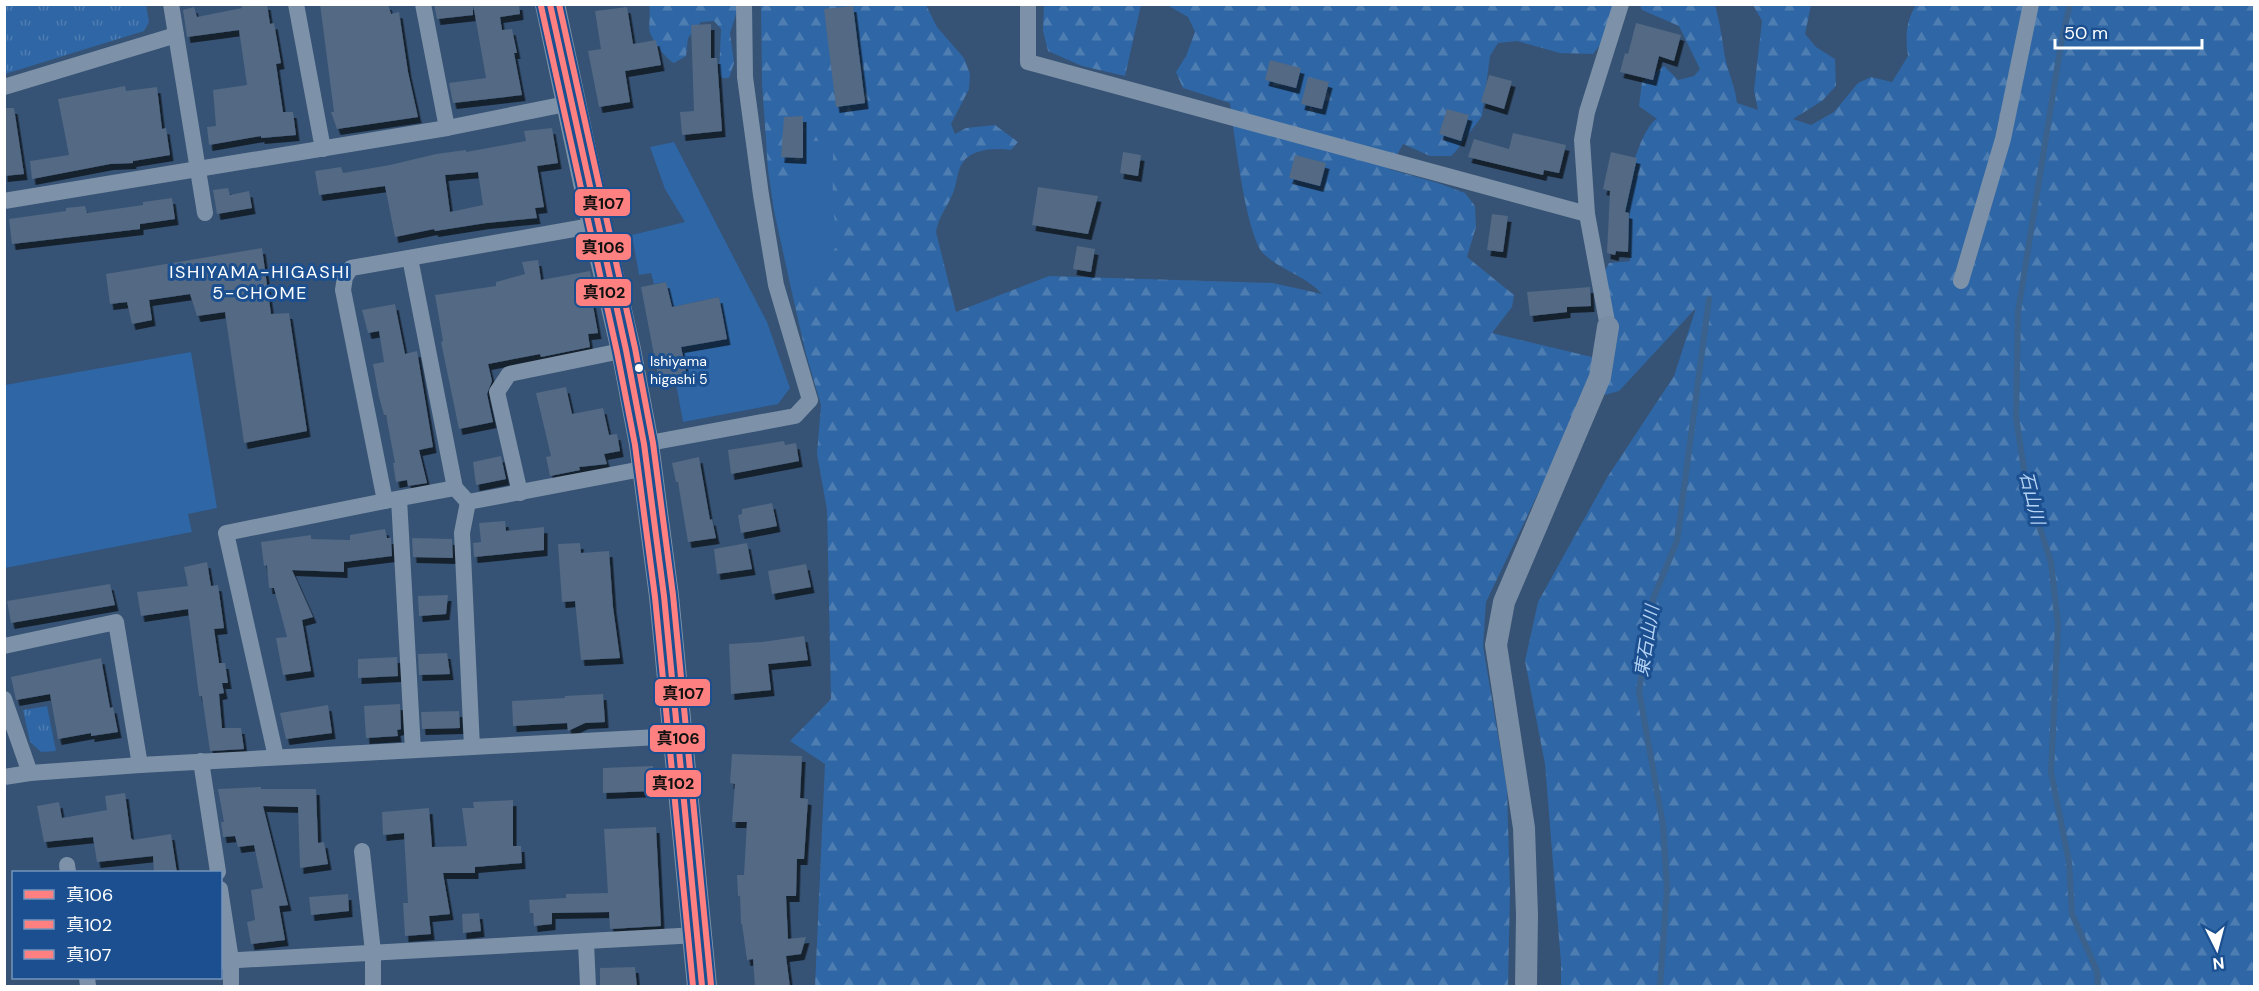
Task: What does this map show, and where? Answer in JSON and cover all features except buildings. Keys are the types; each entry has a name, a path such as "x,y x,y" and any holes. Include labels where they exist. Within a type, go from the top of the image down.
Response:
{"highway":[{"path":"550,4 626,350 645,456 664,596 702,987"}],"street":[{"path":"171,4 205,213"},
{"path":"297,4 323,149"},
{"path":"423,4 447,128"},
{"path":"468,502 520,493 645,456 795,416 810,400 776,285 761,195 746,77 744,4"},
{"path":"1028,4 1028,62 1587,214"},
{"path":"1526,987 1527,915 1524,828 1496,645 1504,602 1600,377 1608,327 1587,214 1582,140 1587,112 1621,4"},
{"path":"1961,281 2003,139 2031,4"},
{"path":"4,87 176,35"},
{"path":"4,201 447,128 572,103"},
{"path":"413,750 392,500 343,290 345,277 351,268 597,225"},
{"path":"410,258 455,488 468,502"},
{"path":"520,493 497,392 509,374 626,350"},
{"path":"276,757 226,533 455,488"},
{"path":"468,502 462,533 472,747"},
{"path":"4,646 116,622 140,765"},
{"path":"4,699 30,773"},
{"path":"9,776 140,765 677,736"},
{"path":"201,762 218,871"},
{"path":"362,851 373,952 373,987"},
{"path":"222,913 226,961 231,987"},
{"path":"226,961 586,943 698,935"},
{"path":"586,943 588,987"}],"green space":[{"path":"5,4 146,5 149,22 144,31 5,74"},
{"path":"649,5 739,5 730,33 734,63 729,78 723,78 719,74 721,29 714,21 701,22 688,38 686,56 674,63 660,50 650,33"},
{"path":"761,5 926,5 937,27 964,58 970,74 969,89 951,124 955,134 966,128 995,125 1018,142 1011,150 986,150 967,157 961,165 953,193 939,221 936,232 956,312 1049,276 1273,283 1322,294 1309,283 1272,261 1258,245 1242,184 1230,103 1183,88 1176,72 1186,56 1195,32 1188,17 1167,5 1615,5 1604,40 1593,54 1560,53 1517,41 1498,43 1490,56 1482,116 1456,151 1451,156 1430,156 1403,144 1389,169 1465,193 1475,206 1476,227 1467,257 1514,295 1512,307 1492,333 1596,358 1592,381 1486,602 1483,646 1507,789 1510,891 1508,986 815,986 825,764 790,741 831,699 827,510 817,454 821,405 792,293 817,273 839,243 834,210 833,152 823,141 811,141 787,182 777,179 768,170 762,83"},
{"path":"1044,5 1141,5 1125,76 1082,66 1048,51 1043,31"},
{"path":"1640,5 1715,5 1726,63 1737,103 1758,110 1754,90 1762,21 1753,5 1811,5 1805,34 1816,47 1835,59 1836,86 1822,101 1793,119 1811,125 1834,112 1858,83 1871,77 1892,82 1908,56 1907,29 1916,5 2254,5 2254,986 1561,986 1545,764 1525,661 1538,602 1608,476 1674,376 1696,308 1619,391 1604,395 1603,275 1609,263 1630,261 1625,196 1640,144 1652,123 1657,119 1639,106 1642,82 1664,66 1678,80 1694,76 1700,69 1679,26 1642,10"},
{"path":"806,139 834,139 843,231 838,251 819,276 792,293 774,211 768,170 782,177"},
{"path":"674,142 767,322 790,388 778,404 683,422 675,378 681,347 726,339 719,297 672,307 666,282 654,284 651,273 639,275 632,235 685,222 665,189 650,147"},
{"path":"191,352 217,508 188,514 192,532 5,568 5,385"},
{"path":"47,706 56,751 41,752 30,742 23,710"}],"waterway":[{"name":"石山川","path":"2070,4 2061,44 2018,312 2016,417 2027,489 2051,562 2058,625 2051,772 2069,862 2072,914 2097,971 2098,986"},
{"name":"東石山川","path":"1660,986 1667,888 1663,825 1639,691 1653,599 1677,541 1709,299"}],"transit line":[{"name":"真106","path":"550,4 626,350 644,444 664,596 702,986"},
{"name":"真107","path":"559,4 635,348 653,443 673,595 711,985"},
{"name":"真102","path":"541,6 617,352 635,445 655,597 693,986"}],"place":[{"name":"Ishiyama higashi 5","path":"639,368"}],"district":[{"name":"ISHIYAMA-HIGASHI 5-CHOME","path":"260,282"}]}
